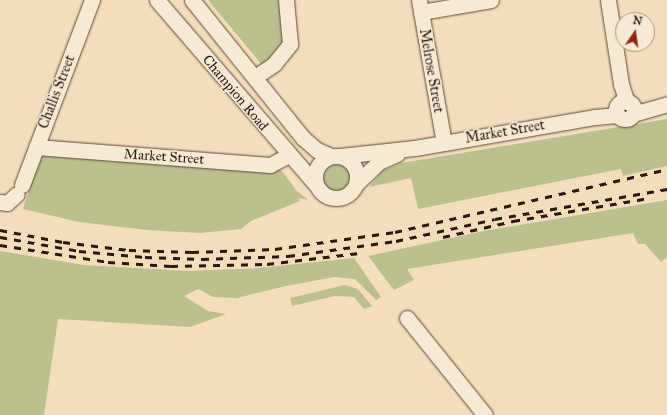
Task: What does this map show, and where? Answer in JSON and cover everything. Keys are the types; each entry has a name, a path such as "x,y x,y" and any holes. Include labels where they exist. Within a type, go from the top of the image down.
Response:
{"street":[{"name":"Challis Street","path":"0,202 7,203 20,189 92,0"},
{"name":"Champion Road","path":"157,0 315,184"},
{"name":"Champion Road","path":"192,0 305,140 320,152 335,156"},
{"path":"255,77 274,64 290,44 286,0"},
{"path":"420,6 491,0"},
{"path":"606,3 624,108"},
{"name":"Melrose Street","path":"420,6 444,143"},
{"name":"Market Street","path":"335,156 415,148 595,117 624,108 665,104"},
{"name":"Market Street","path":"36,147 270,165 289,155"},
{"name":"Market Street","path":"356,184 383,159 415,148"},
{"path":"335,156 349,160 355,168 356,184 348,195 336,199 325,196 315,184 317,167 335,156"},
{"path":"407,318 485,415"}],"green space":[{"path":"208,0 281,0 283,46 262,65"},
{"path":"667,119 667,166 623,176 621,169 418,209 411,178 369,187 382,171 401,163"},
{"path":"41,153 281,170 296,190 308,200 298,198 300,201 251,221 241,229 200,233 147,230 79,222 23,209"},
{"path":"335,160 347,165 352,177 347,189 335,194 323,189 318,177 323,165"},
{"path":"667,200 667,257 661,262 645,244 638,244 633,233 407,269 414,280 394,290 368,256 484,231"},
{"path":"0,251 84,265 188,271 259,268 354,258 381,297 376,300 355,279 334,277 286,286 237,298 213,297 198,289 184,296 208,311 226,314 190,327 58,319 44,415 0,415"},
{"path":"345,285 358,289 372,306 364,309 354,297 335,296 292,306 290,298"}],"railway":[{"path":"0,230 63,242 129,250 192,252 275,249 395,232 667,169"},
{"path":"0,237 79,251 145,257 202,259 288,256 396,241 495,219 667,189"},
{"path":"443,237 513,221 649,198"},
{"path":"0,245 108,262 171,266 267,264 359,253"}]}
